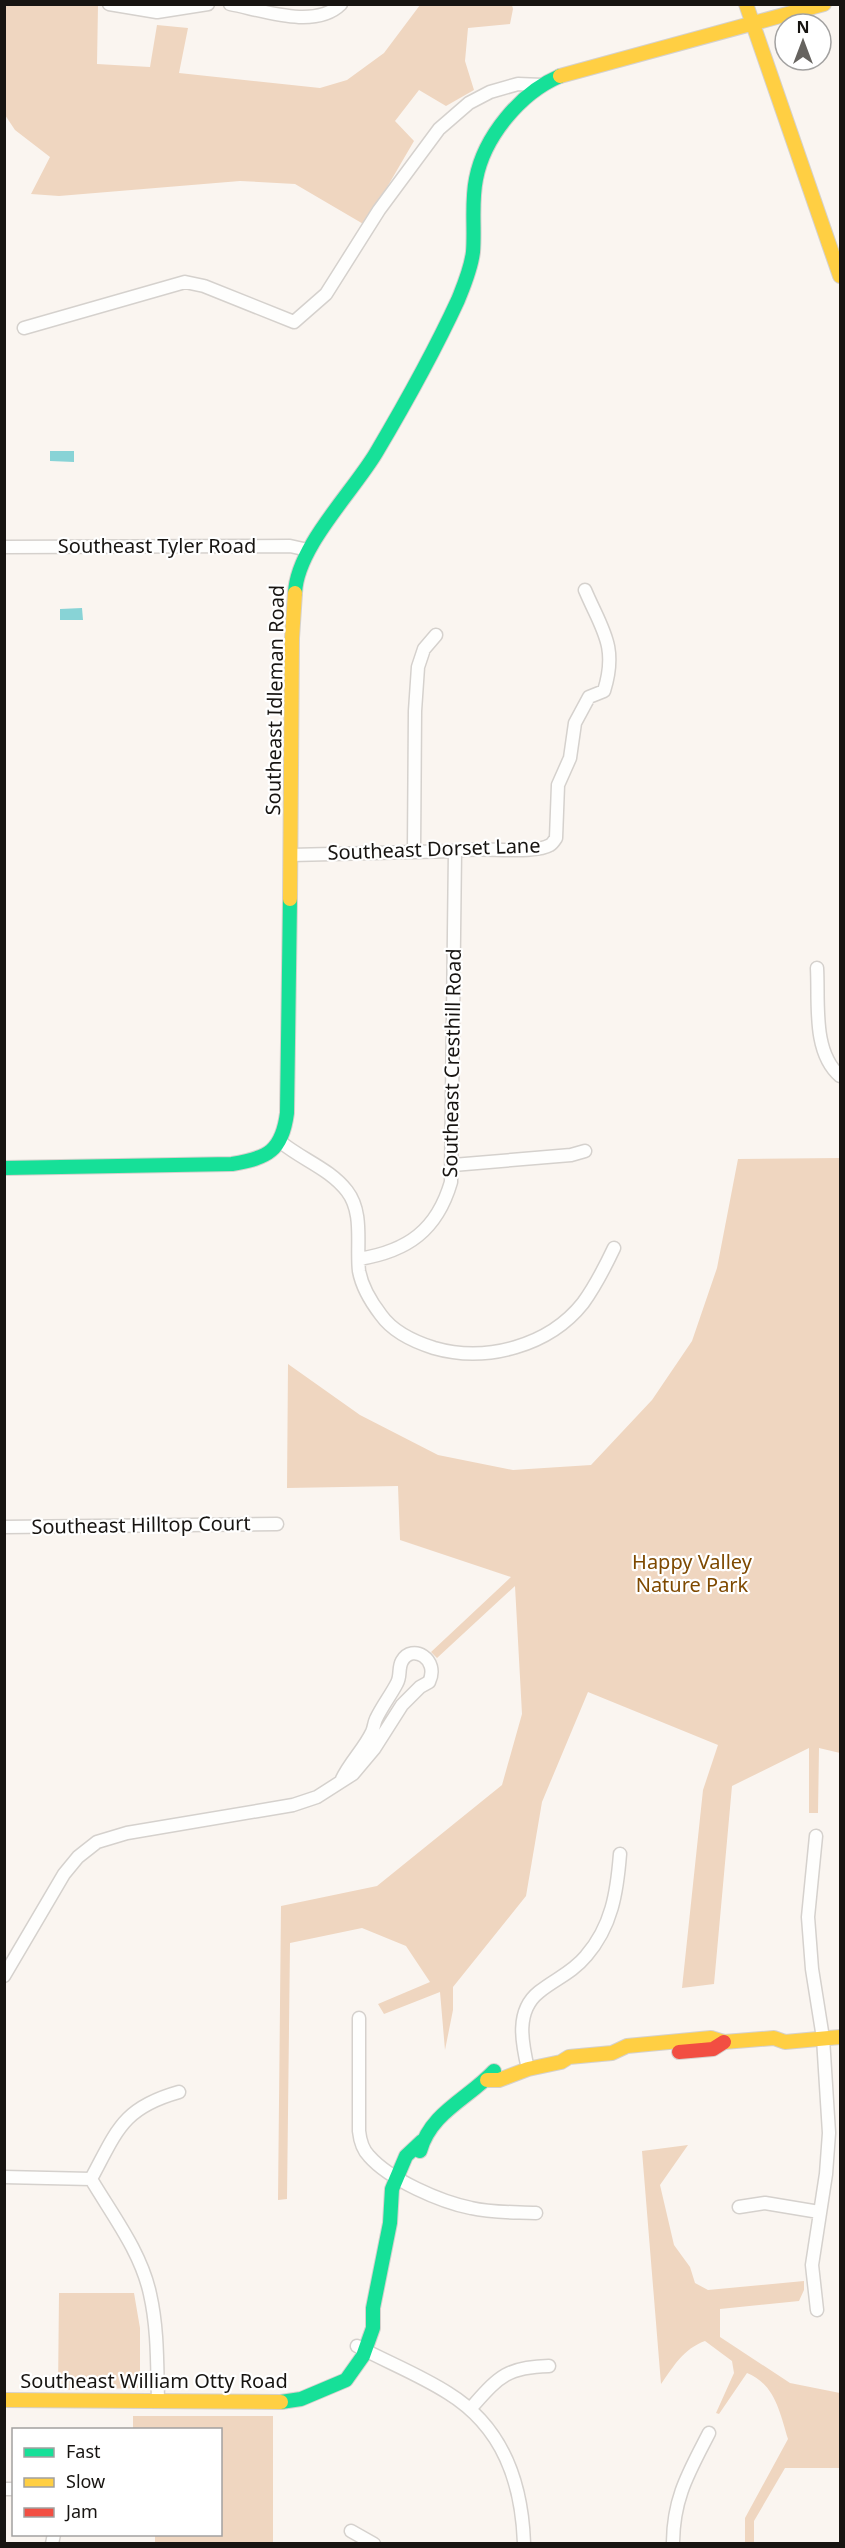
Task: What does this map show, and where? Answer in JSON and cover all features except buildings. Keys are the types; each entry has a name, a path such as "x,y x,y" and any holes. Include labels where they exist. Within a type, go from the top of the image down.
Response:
{"main road":[{"path":"746,4 840,276"},
{"name":"Southeast Idleman Road","path":"282,1143 287,1124 288,1106 293,610 297,577 308,550 375,454 434,348 457,301 470,266 474,242 474,194 480,163 496,133 515,109 542,85 578,70 824,4"},
{"path":"4,1168 232,1164 259,1159 271,1153 282,1143"},
{"name":"Southeast William Otty Road","path":"4,2400 291,2402 312,2396 334,2383 346,2380 375,2320 373,2308 390,2223 397,2214 402,2180 420,2152 422,2141 449,2108 487,2080 499,2080 527,2064 561,2062 569,2057 612,2053 627,2046 711,2038 724,2042 774,2038 785,2042 840,2026"},
{"name":"Southeast William Otty Road","path":"822,2033 840,2037"}],"street":[{"path":"109,4 157,12 208,4"},
{"path":"230,4 310,18 325,14 341,4"},
{"path":"24,328 184,282 204,286 294,322 326,294 379,210 439,129 469,103 490,92 518,84 542,85"},
{"name":"Southeast Tyler Road","path":"4,547 290,546 308,550"},
{"name":"Southeast Dorset Lane","path":"291,855 414,850 455,851 468,848 541,848 550,845 556,838 558,785 570,758 575,723 590,698 604,691 611,662 610,646 585,590"},
{"path":"414,850 415,711 418,667 424,649 436,635"},
{"name":"Southeast Cresthill Road","path":"359,1259 387,1253 428,1228 447,1198 453,1165 455,851"},
{"path":"817,968 822,1045 830,1066 840,1077"},
{"path":"282,1143 334,1177 349,1193 357,1215 362,1283 369,1297 382,1318 397,1330 426,1346 450,1352 474,1354 506,1350 555,1328 582,1304 602,1275 614,1248"},
{"path":"453,1165 570,1155 585,1151"},
{"name":"Southeast Hilltop Court","path":"4,1527 277,1524"},
{"path":"4,1976 64,1874 78,1857 98,1842 126,1833 293,1805 317,1797 353,1774 363,1765 402,1705 420,1687 429,1682 433,1670 429,1660 421,1654 410,1654 402,1659 398,1670 399,1679 376,1719 372,1732 342,1779"},
{"path":"816,1836 808,1917 812,1969 822,2033 830,2133 812,2265 817,2310"},
{"path":"527,2064 522,2027 526,2007 540,1991 576,1968 599,1938 608,1922 614,1903 620,1854"},
{"path":"359,2018 360,2142 369,2156 402,2180 448,2202 470,2208 536,2213"},
{"path":"91,2180 114,2136 130,2115 158,2098 179,2091"},
{"path":"4,2177 91,2180"},
{"path":"91,2180 134,2250 144,2274 150,2294 156,2332 158,2400"},
{"path":"739,2207 765,2203 819,2212"},
{"path":"362,2349 449,2393 470,2409 490,2432 513,2473 523,2511 524,2544"},
{"path":"470,2409 508,2372 530,2366 549,2366"},
{"path":"673,2544 673,2529 681,2488 709,2433"},
{"path":"351,2531 374,2544"}],"green space":[{"path":"4,5 98,5 97,64 150,67 157,25 188,28 179,73 320,88 347,80 384,53 420,5 512,5 513,9 510,24 468,28 465,61 474,90 446,106 419,90 395,121 414,141 365,225 295,184 240,181 59,196 31,194 50,157 15,130 5,115"},
{"name":"Happy Valley Nature Park","path":"840,1158 840,1753 819,1748 818,1813 809,1813 809,1748 732,1786 714,1984 682,1988 703,1790 718,1745 588,1692 542,1802 526,1896 453,1987 453,2010 445,2050 440,1992 384,2014 378,2004 430,1982 406,1946 362,1928 290,1943 287,2199 278,2200 281,1906 377,1886 502,1785 522,1714 515,1586 437,1658 431,1652 511,1577 400,1540 398,1486 287,1488 288,1364 360,1415 438,1455 513,1470 591,1465 652,1400 692,1341 717,1268 738,1159"},
{"path":"688,2145 660,2185 674,2245 690,2267 695,2283 708,2290 804,2281 804,2290 799,2301 720,2309 720,2337 790,2383 840,2393 840,2468 785,2468 754,2521 754,2543 745,2543 745,2518 788,2439 775,2400 764,2384 747,2373 719,2414 716,2413 734,2373 732,2361 705,2341 685,2353 661,2384 642,2151"},
{"path":"59,2293 134,2293 140,2328 140,2388 58,2390"},
{"path":"133,2416 273,2416 273,2543 155,2543 155,2536 222,2536 222,2428 133,2428"}],"water":[{"path":"50,451 74,451 74,462 50,461"},
{"path":"82,608 83,620 60,620 60,609"}],"traffic: fast":[{"path":"295,593 298,575 315,539 376,453 419,378 458,300 472,258 476,179 487,148 506,118 518,105 531,93 560,76"},
{"path":"4,1168 232,1164 255,1159 271,1150 281,1136 287,1113 290,899"},
{"path":"420,2151 425,2138 441,2116 494,2071"},
{"path":"281,2402 301,2399 346,2380 363,2356 373,2328 373,2308 390,2223 392,2189 406,2156 422,2141"}],"traffic: slow":[{"path":"746,4 840,276"},
{"path":"560,76 824,4"},
{"path":"290,899 292,638 295,593"},
{"path":"487,2080 499,2080 528,2069 561,2062 569,2057 612,2053 627,2046 711,2038 724,2042 774,2038 785,2042 840,2037"},
{"path":"4,2400 281,2402"}],"traffic: jam":[{"path":"679,2052 713,2049 724,2042"}]}
